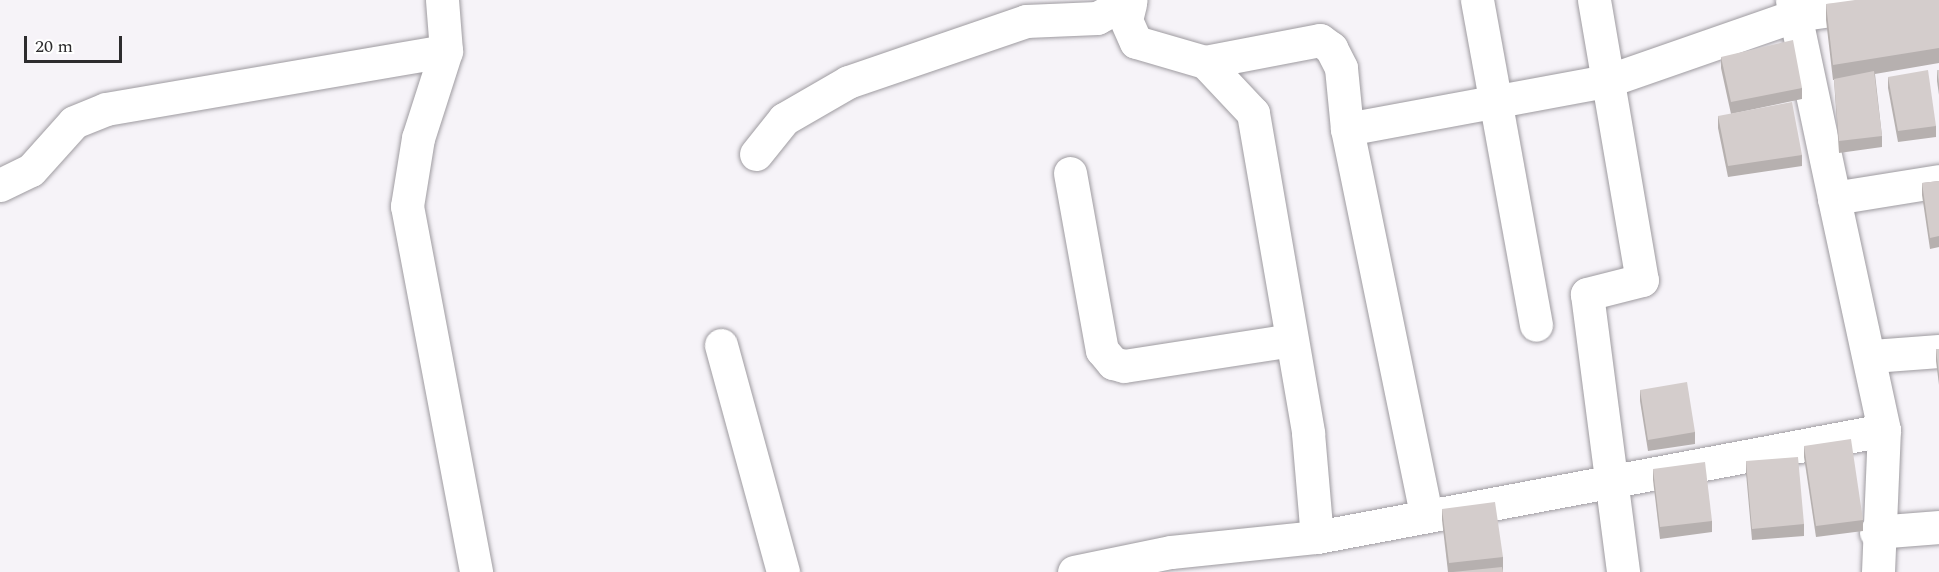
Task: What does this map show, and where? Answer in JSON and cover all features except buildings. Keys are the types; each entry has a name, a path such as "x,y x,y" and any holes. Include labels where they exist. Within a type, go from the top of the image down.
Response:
{"street":[{"path":"441,0 446,51 418,138 407,206 476,572"},
{"path":"1477,0 1536,325"},
{"path":"1594,0 1642,280 1587,294 1623,572"},
{"path":"1347,129 1497,105 1607,81 1794,8 1902,0"},
{"path":"1130,2 1126,21 1136,42 1205,62 1320,40 1331,48 1341,68 1347,129 1426,515"},
{"path":"756,154 784,119 848,82 1026,21 1097,18 1130,2"},
{"path":"1794,8 1834,198 1872,356 1884,430 1876,532 1878,572"},
{"path":"0,185 31,170 74,122 106,109 446,51"},
{"path":"1205,62 1253,113 1292,340 1317,537"},
{"path":"1070,173 1102,350 1113,363 1124,366 1292,340"},
{"path":"1834,198 1939,181"},
{"path":"721,345 783,572"},
{"path":"1872,356 1939,351"},
{"path":"1074,572 1173,562 1317,537 1611,478 1884,430"},
{"path":"1876,532 1939,527"}]}
